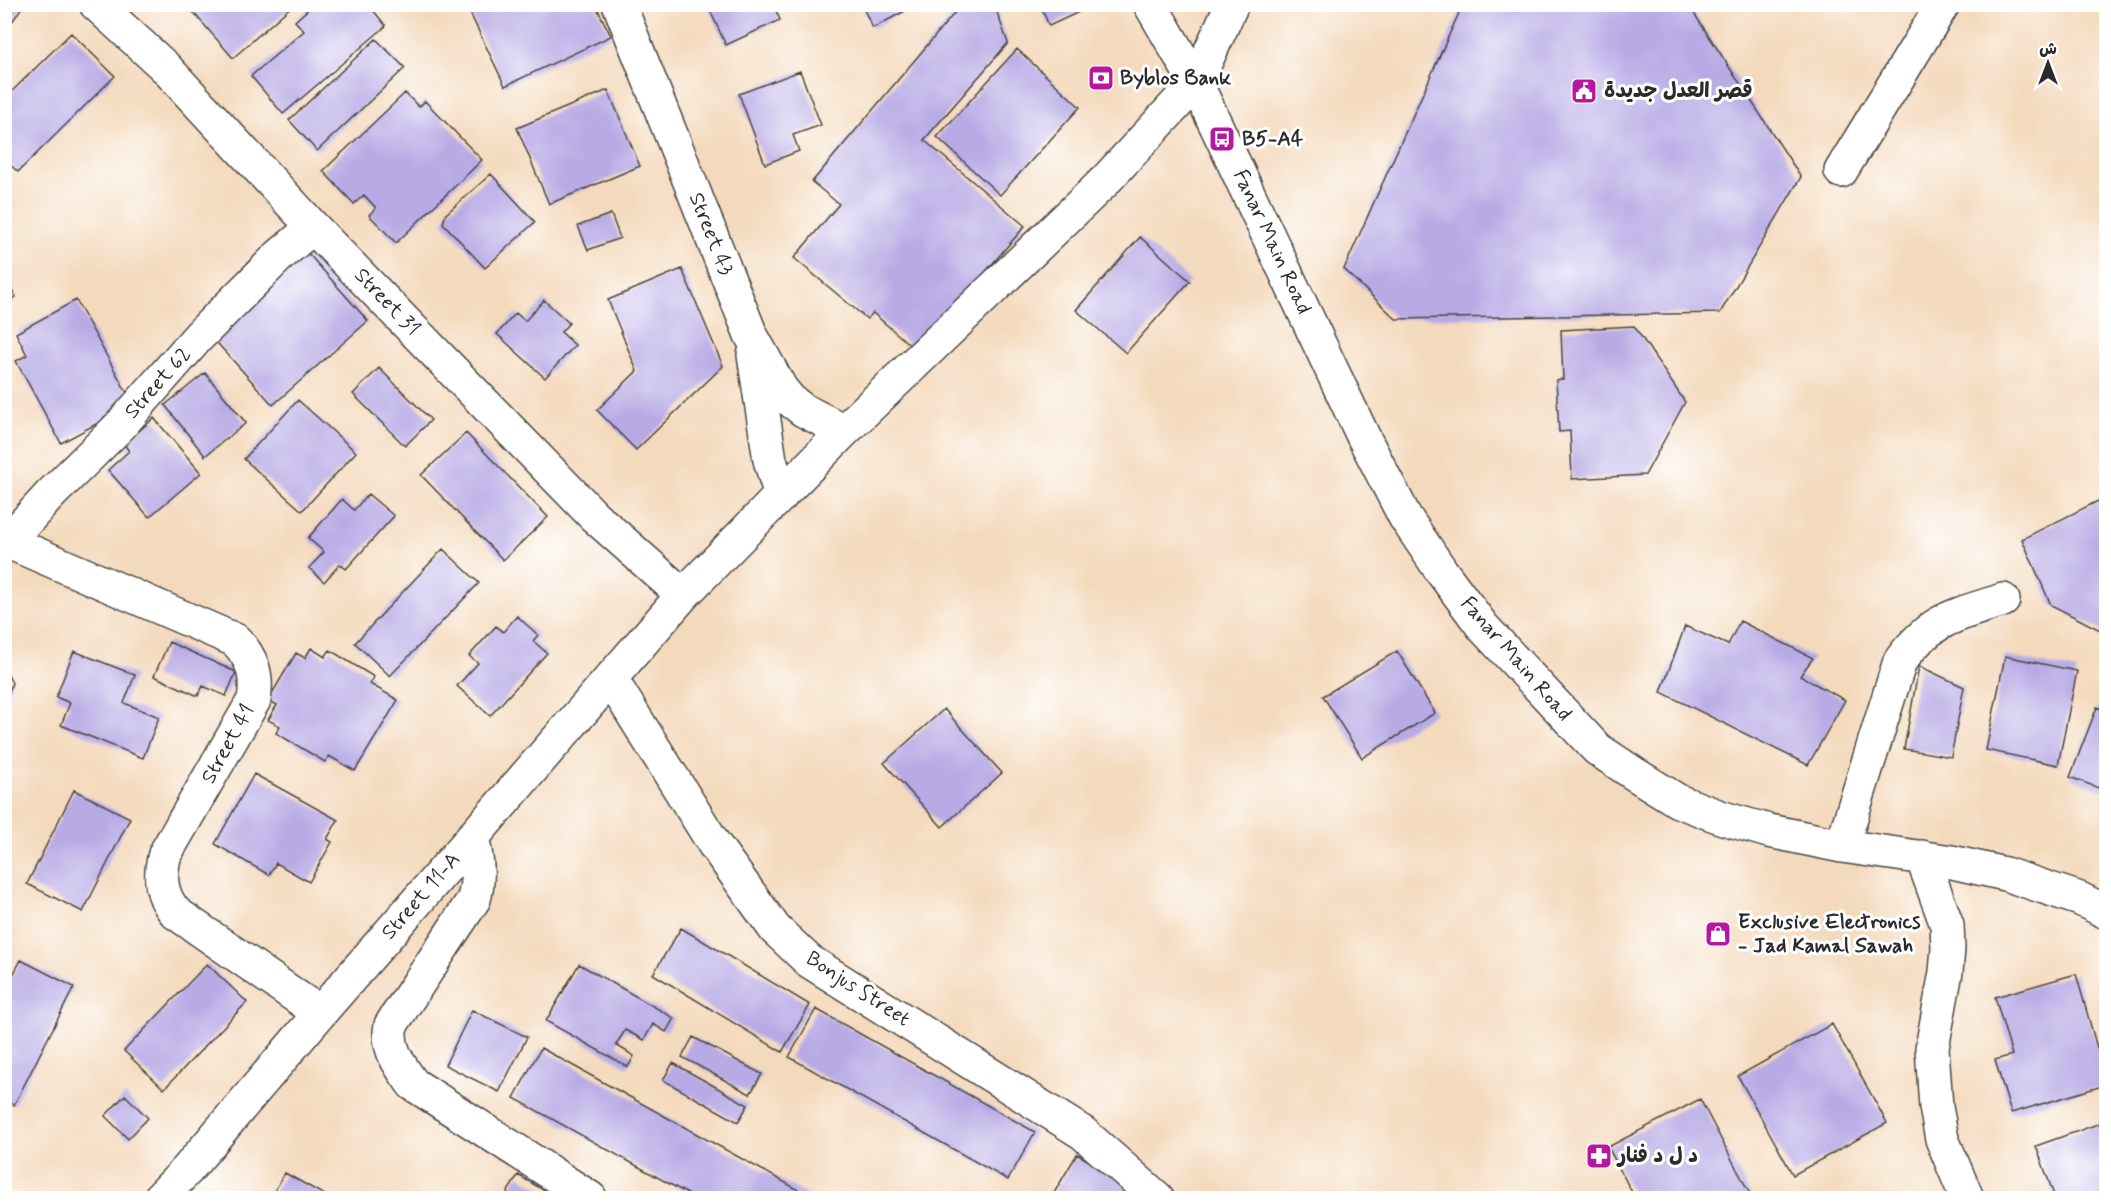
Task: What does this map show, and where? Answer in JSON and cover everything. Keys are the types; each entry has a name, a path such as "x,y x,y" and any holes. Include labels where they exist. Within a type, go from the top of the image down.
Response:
{"street":[{"name":"Street 31","path":"96,4 165,67 313,227 594,516 683,595"},
{"name":"Street 43","path":"619,4 751,335 781,389 790,400 803,410 844,431"},
{"name":"Fanar Main Road","path":"1150,4 1196,83 1358,426 1405,517 1483,627 1597,749 1678,801 1724,818 1769,831 1842,846 1922,857 2005,873 2080,900 2106,912"},
{"name":"Street 11-A","path":"160,1198 187,1170 320,1013 683,595 844,431 1103,183 1196,83 1232,4"},
{"path":"1840,171 1943,4"},
{"name":"Street 62","path":"6,541 121,425 198,337 279,256 313,227"},
{"path":"751,335 770,460 781,496"},
{"name":"Street 41","path":"6,541 235,640 250,657 256,678 254,700 165,854 161,867 161,880 169,905 176,913 320,1013"},
{"path":"1842,846 1900,661 1916,640 1942,620 2003,600"},
{"name":"Bonjus Street","path":"611,679 714,844 775,928 809,961 1083,1133 1157,1198"},
{"path":"472,837 478,859 477,888 474,899 392,1025 390,1033 394,1057 413,1084 590,1198"},
{"path":"1922,857 1947,926 1946,972 1932,1048 1936,1107 1942,1139 1967,1198"}],"building":[{"path":"4,4 24,4 4,34"},
{"path":"186,4 294,4 233,58"},
{"path":"314,4 368,4 386,26 283,114 251,76 304,31 295,21"},
{"path":"487,4 595,4 611,36 505,86 470,13"},
{"path":"707,4 773,4 780,20 726,45"},
{"path":"861,4 918,4 873,28"},
{"path":"962,4 994,4 1008,43 924,140 1025,226 917,351 873,313 867,319 794,258 839,204 812,182"},
{"path":"1040,4 1096,4 1049,26"},
{"name":"قصر العدل جديدة","path":"1463,4 1688,4 1801,177 1720,313 1396,319 1344,269"},
{"path":"71,33 115,76 18,172 4,159 4,99"},
{"path":"376,39 405,68 317,151 289,120"},
{"path":"1017,49 1080,107 1000,195 937,137"},
{"path":"800,71 821,125 793,135 799,151 765,164 739,94"},
{"path":"608,90 640,166 549,204 517,128"},
{"path":"405,93 419,107 425,101 482,160 396,243 369,215 376,208 364,195 354,204 323,171"},
{"path":"491,174 535,222 485,268 443,223 446,214"},
{"path":"611,214 620,238 588,250 578,226"},
{"path":"1140,237 1190,281 1126,353 1076,310"},
{"path":"306,251 368,321 273,405 211,336"},
{"path":"682,269 723,366 636,450 597,410 637,371 608,300"},
{"path":"4,276 16,297 4,303"},
{"path":"76,300 133,404 61,443 16,361 27,355 16,333"},
{"path":"544,300 569,323 561,332 575,345 545,378 497,334 516,313 525,321"},
{"path":"1634,326 1685,402 1645,475 1572,479 1570,431 1559,432 1556,380 1563,379 1561,330"},
{"path":"379,368 431,420 405,446 353,394"},
{"path":"205,373 246,423 205,456 165,405"},
{"path":"298,400 356,452 302,511 244,459"},
{"path":"154,418 201,473 149,517 108,470 129,451 124,444"},
{"path":"466,433 548,517 503,560 421,475"},
{"path":"368,494 394,516 346,569 340,564 324,582 309,568 324,552 308,538 342,499 354,510"},
{"path":"2106,497 2106,633 2051,605 2022,539"},
{"path":"443,549 479,583 390,676 355,643"},
{"path":"517,616 538,635 533,641 547,653 490,716 457,686 478,663 469,656 496,626 503,632"},
{"path":"1740,621 1813,658 1800,676 1845,700 1808,765 1661,692 1685,626 1728,645"},
{"path":"169,642 236,672 226,696 203,686 198,696 154,676"},
{"path":"311,648 325,657 330,650 374,677 370,684 398,700 355,771 329,756 325,762 276,733 280,726 268,720 277,705 268,700 296,653 305,658"},
{"path":"74,651 135,675 124,703 159,717 143,758 61,725 70,703 56,697"},
{"path":"1397,651 1435,713 1362,758 1323,696"},
{"path":"2005,656 2077,671 2058,765 1986,750"},
{"path":"1919,666 1964,687 1951,757 1904,749"},
{"path":"4,667 12,683 5,704 4,704"},
{"path":"2097,707 2106,711 2106,791 2070,777"},
{"path":"944,709 1002,773 942,827 884,763"},
{"path":"254,774 338,820 327,839 332,842 309,882 276,863 269,875 215,844"},
{"path":"74,790 130,818 83,912 27,884"},
{"path":"681,928 810,1005 782,1052 653,974"},
{"path":"21,960 74,987 14,1105 4,1100 4,992"},
{"path":"207,964 247,1002 164,1089 124,1051"},
{"path":"579,964 674,1018 666,1032 653,1024 644,1040 625,1030 616,1045 634,1056 628,1067 546,1021"},
{"path":"2076,974 2106,1085 2011,1113 1995,1060 2012,1055 1995,997"},
{"path":"816,1009 1035,1132 1008,1180 789,1057"},
{"path":"472,1010 527,1037 499,1092 445,1065"},
{"path":"1832,1024 1887,1123 1793,1175 1738,1076"},
{"path":"693,1037 762,1074 750,1094 682,1057"},
{"path":"541,1048 813,1198 695,1198 514,1098"},
{"path":"673,1063 748,1105 738,1122 663,1080"},
{"path":"125,1095 148,1118 128,1139 105,1116"},
{"path":"1700,1099 1752,1198 1635,1198 1608,1147"},
{"path":"2106,1121 2106,1198 2055,1198 2036,1146"},
{"path":"1077,1154 1141,1191 1137,1198 1051,1198"},
{"path":"285,1173 330,1198 270,1198"},
{"path":"518,1175 557,1198 504,1198"}],"place":[{"name":"Byblos Bank","path":"1101,78"},
{"name":"قصر العدل جديدة","path":"1584,91"},
{"name":"B5-A4","path":"1222,139"},
{"name":"Exclusive Electronics - Jad Kamal Sawah","path":"1718,934"},
{"name":"د ل د فنار","path":"1599,1156"}]}
